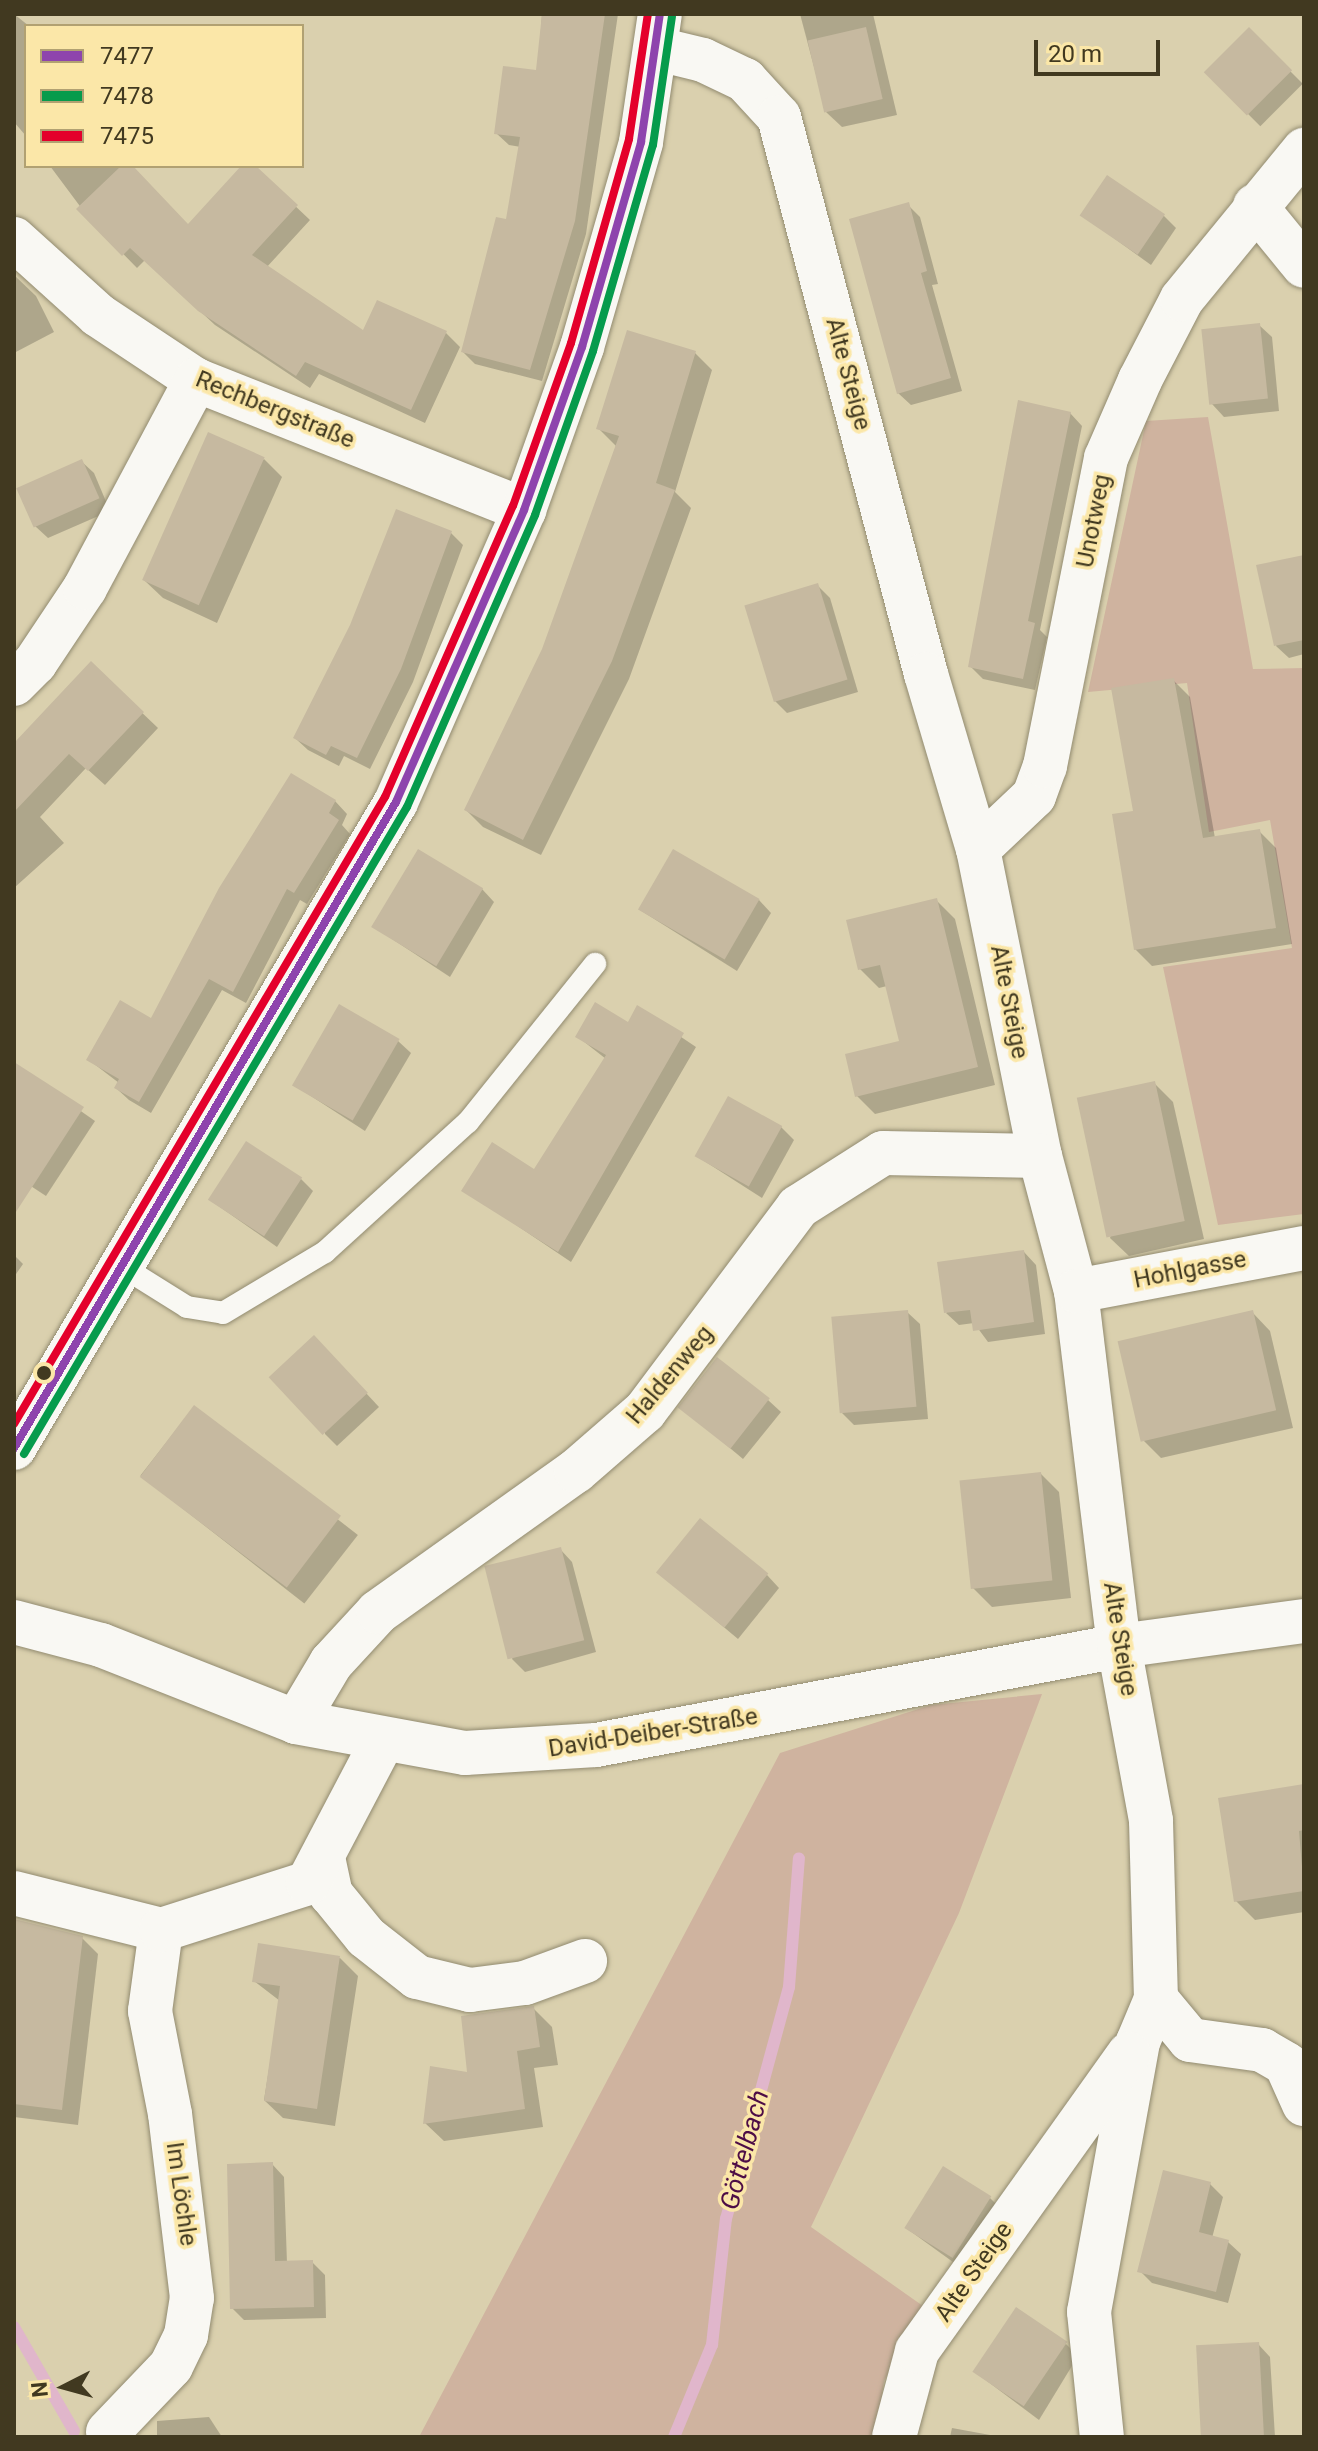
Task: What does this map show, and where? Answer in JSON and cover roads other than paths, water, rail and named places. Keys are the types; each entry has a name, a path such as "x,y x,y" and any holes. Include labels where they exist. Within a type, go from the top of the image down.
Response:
{"street":[{"path":"14,1448 396,802 524,510 617,234 659,31"},
{"name":"Alte Steige","path":"659,31 703,60 745,80 779,117 926,674 978,849 1040,1156 1076,1291 1119,1646 1151,1821 1156,1999 1138,2042 1089,2312 1102,2437"},
{"name":"Unotweg","path":"978,849 1034,796 1045,766 1111,445 1182,299 1255,206 1304,150"},
{"path":"1255,206 1304,266"},
{"name":"Rechbergstraße","path":"14,239 98,315 196,380 524,510"},
{"path":"14,684 35,663 85,588 196,380"},
{"name":"Haldenweg","path":"296,1722 331,1663 378,1612 576,1471 645,1411 798,1207 883,1153 1040,1156"},
{"name":"Hohlgasse","path":"1076,1291 1304,1248"},
{"name":"David-Deiber-Straße","path":"14,1622 101,1645 296,1722 382,1742 465,1753 596,1745 1119,1646 1304,1621"},
{"path":"14,1893 161,1930 280,1896 308,1883 324,1862 382,1742"},
{"path":"324,1862 331,1894 366,1937 417,1977 470,1990 525,1983 585,1961"},
{"name":"Im Löchle","path":"108,2432 171,2366 186,2335 192,2298 170,2114 150,2011 161,1930"},
{"path":"1156,1999 1190,2040 1262,2050 1286,2064 1304,2104"},
{"name":"Alte Steige","path":"894,2437 917,2351 1138,2042"}],"lane":[{"path":"123,1267 187,1307 223,1313 325,1252 468,1122 595,964"}],"waterway":[{"name":"Göttelbach","path":"674,2437 712,2345 726,2219 789,1987 799,1858"},
{"path":"14,2327 74,2431"}]}
